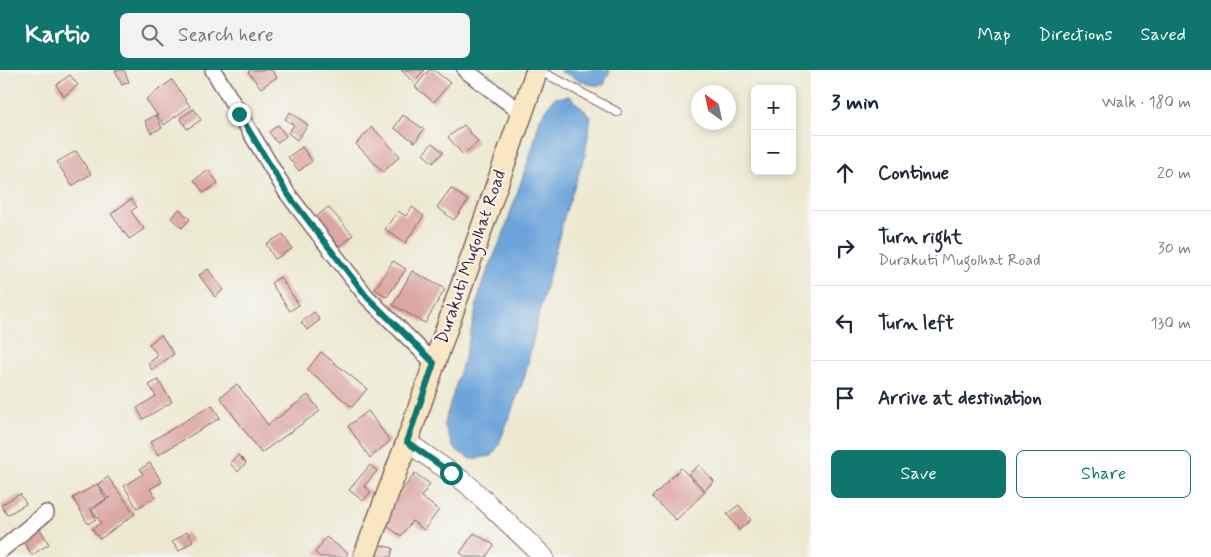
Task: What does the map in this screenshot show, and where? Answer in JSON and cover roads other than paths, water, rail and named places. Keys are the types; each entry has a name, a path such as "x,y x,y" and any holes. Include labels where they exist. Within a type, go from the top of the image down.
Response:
{"main road":[{"name":"Durakuti Mugolhat Road","path":"364,557 407,442 537,70"}],"street":[{"path":"213,70 292,200 367,297 434,363"},
{"path":"465,70 522,113"},
{"path":"407,442 466,484 544,557"},
{"path":"0,551 46,513"}],"lane":[{"path":"537,70 556,78 617,112"}],"water":[{"path":"560,70 610,70 604,85 597,85 585,83 560,72"},
{"path":"570,96 591,117 585,155 564,217 525,376 499,444 492,456 471,459 454,449 444,424 466,352 481,287 504,232 533,146 540,118 554,98"}]}
